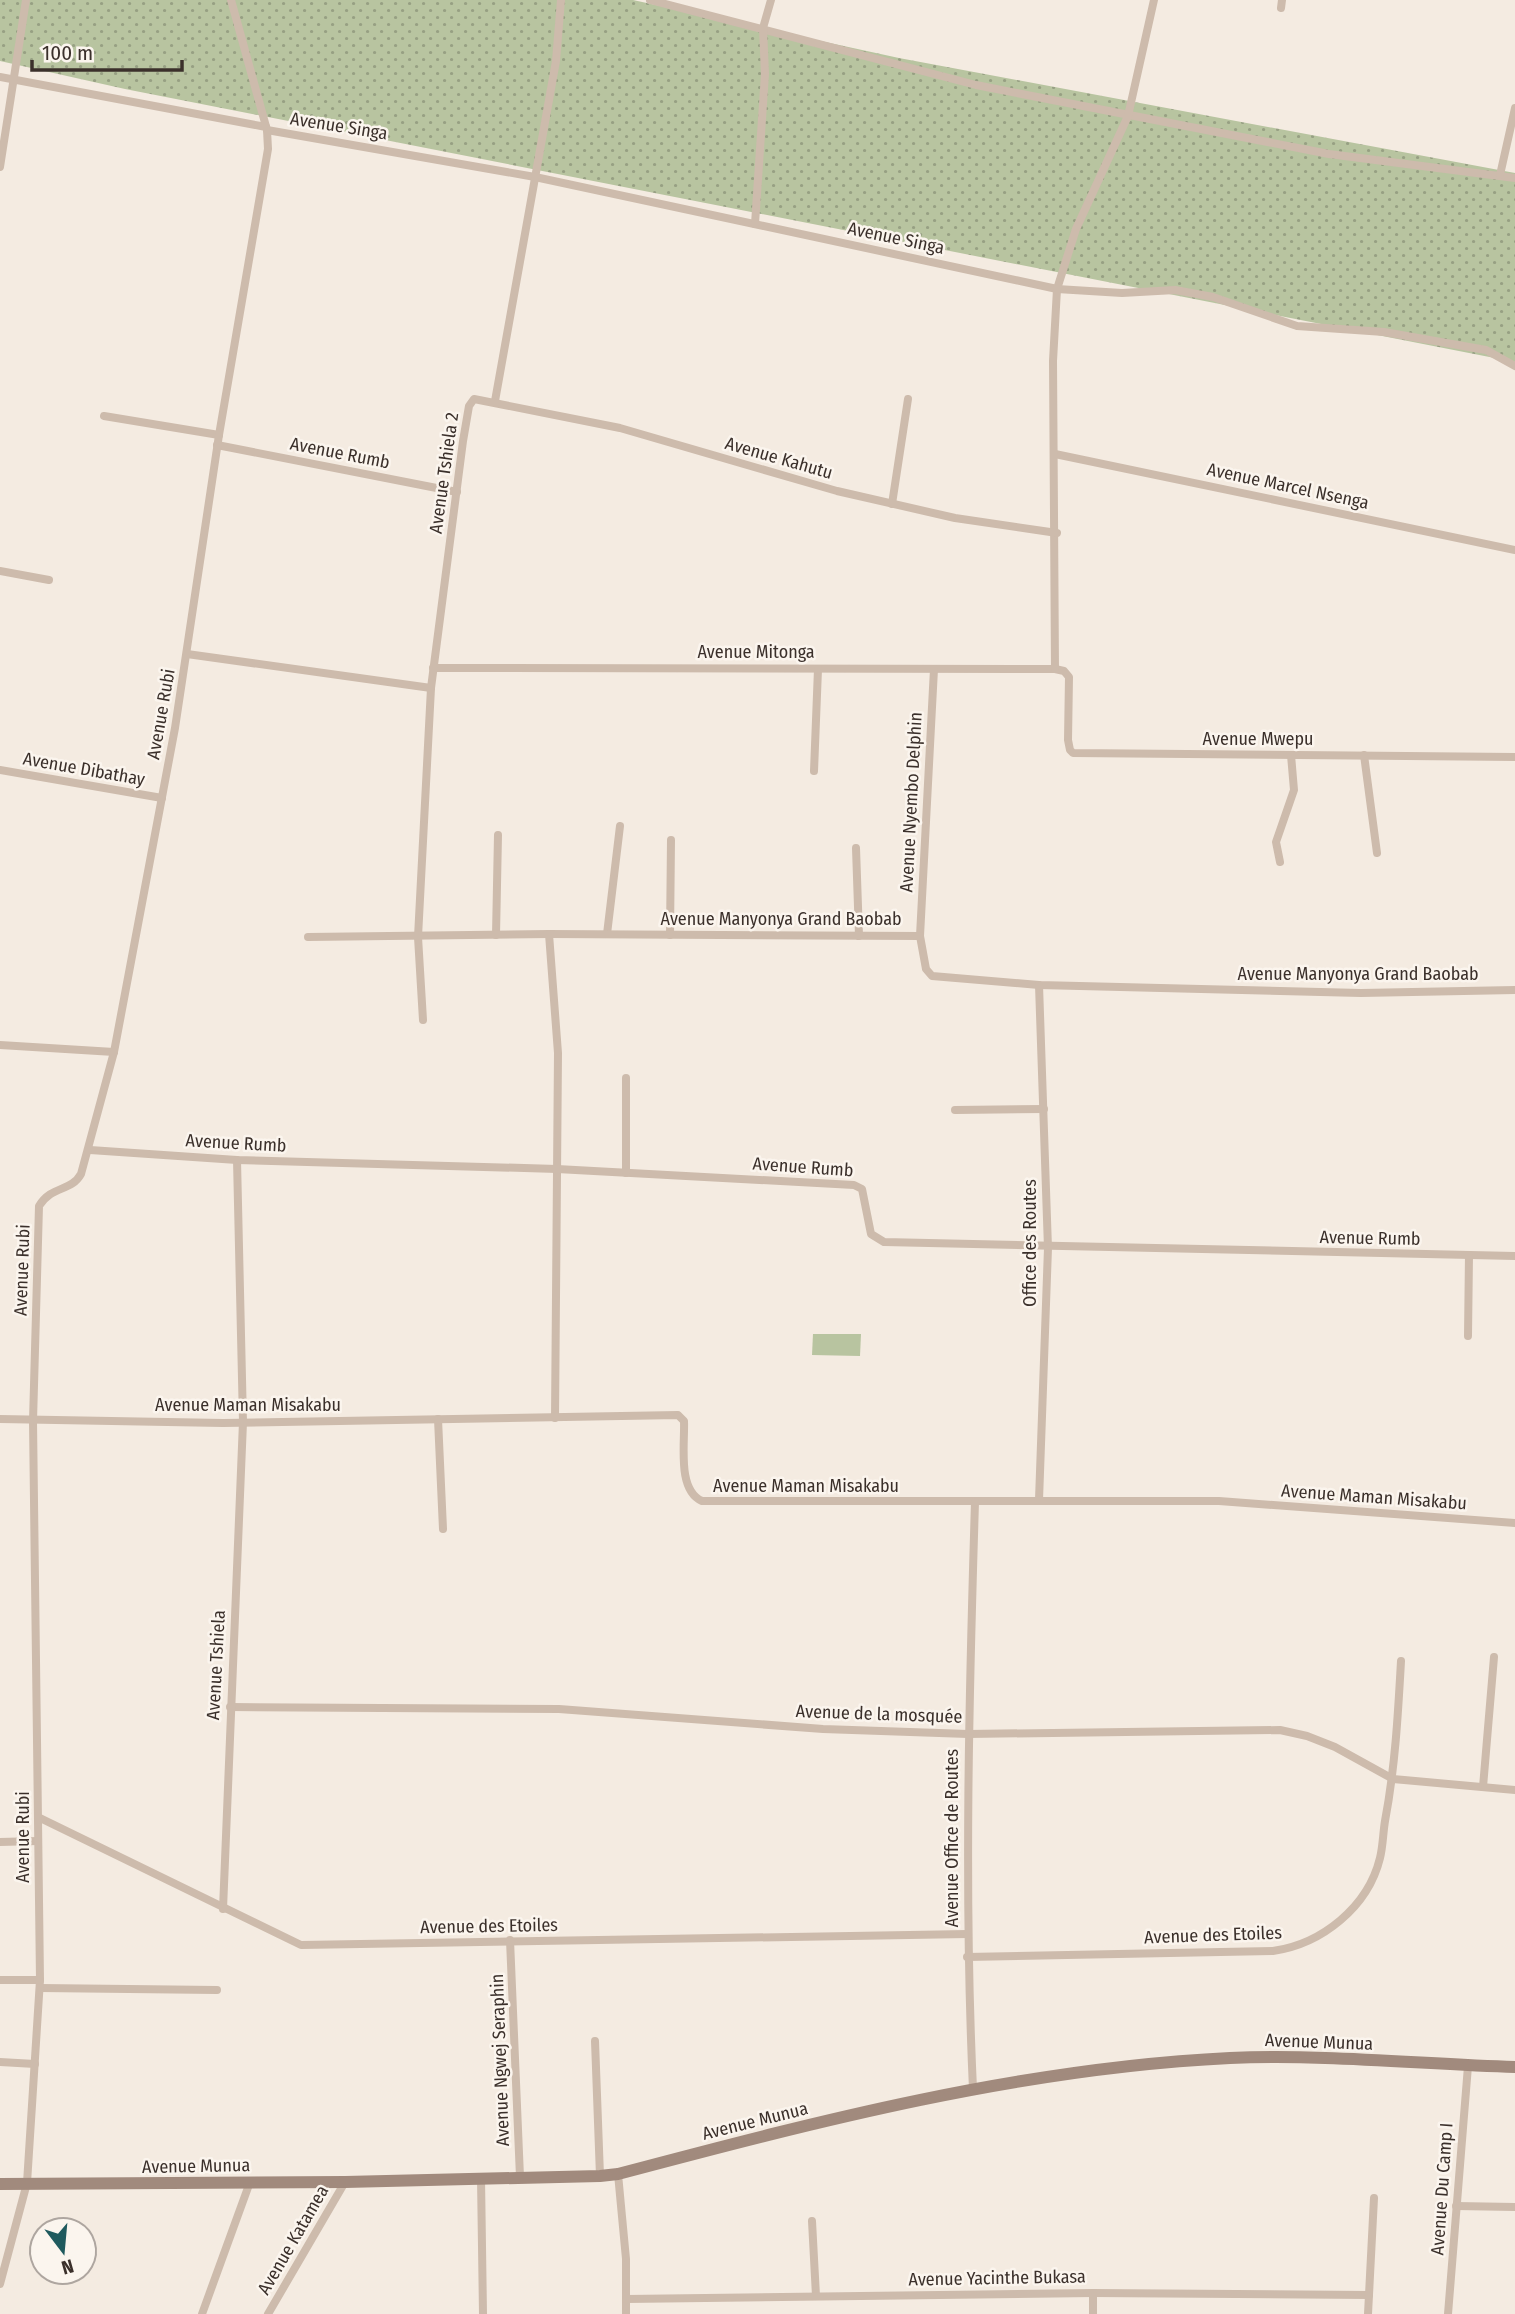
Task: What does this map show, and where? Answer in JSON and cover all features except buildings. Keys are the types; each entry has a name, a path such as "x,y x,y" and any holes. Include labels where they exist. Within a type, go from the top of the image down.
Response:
{"main road":[{"name":"Avenue Munua","path":"0,2184 345,2182 600,2176 618,2174 881,2107 973,2089 1229,2058 1515,2067"}],"street":[{"path":"0,167 26,0"},
{"name":"Avenue Rubi","path":"0,2284 27,2183 40,1984 33,1421 40,1206 50,1192 75,1183 90,1150 114,1052 187,654 218,440 268,149 266,129 231,0"},
{"path":"495,401 556,61 561,0"},
{"path":"650,0 976,85 1329,153 1515,178"},
{"path":"755,224 765,74 763,28 771,0"},
{"path":"1055,669 1057,533 1053,361 1057,289 1076,229 1128,116 1154,0"},
{"name":"Avenue Singa","path":"0,77 266,129 535,177 1057,289 1122,293 1175,290 1213,297 1297,326 1350,328 1486,350 1515,366"},
{"path":"1500,175 1515,108"},
{"name":"Avenue Tshiela 2","path":"423,1020 418,937 430,688 470,404 477,398 495,401"},
{"path":"892,504 908,399"},
{"name":"Avenue Kahutu","path":"495,401 620,428 955,519 1057,533"},
{"path":"104,416 218,440"},
{"name":"Avenue Rumb","path":"218,440 457,492"},
{"name":"Avenue Marcel Nsenga","path":"1055,454 1515,550"},
{"path":"0,571 49,580"},
{"path":"187,654 430,688"},
{"name":"Avenue Mitonga","path":"433,668 1055,669"},
{"path":"814,771 818,668"},
{"name":"Avenue Nyembo Delphin","path":"920,936 934,669"},
{"name":"Avenue Mwepu","path":"1055,669 1066,672 1069,682 1068,740 1073,753 1515,757"},
{"path":"1280,862 1276,842 1294,790 1291,755"},
{"path":"1364,755 1377,853"},
{"name":"Avenue Dibathay","path":"0,770 162,798"},
{"path":"607,934 620,826"},
{"path":"496,935 498,835"},
{"path":"670,934 671,840"},
{"path":"856,848 859,936"},
{"path":"549,934 558,1053 555,1418"},
{"name":"Avenue Manyonya Grand Baobab","path":"308,937 549,934 920,936 926,969 932,976 1039,985 1361,993 1515,990"},
{"name":"Office des Routes","path":"1039,985 1048,1248 1039,1500"},
{"path":"0,1045 114,1052"},
{"path":"626,1078 626,1173"},
{"path":"955,1110 1044,1109"},
{"name":"Avenue Rumb","path":"90,1150 237,1160 556,1169 854,1185 862,1189 870,1230 879,1241 1048,1248 1515,1256"},
{"name":"Avenue Tshiela","path":"223,1909 243,1422 237,1160"},
{"path":"1468,1336 1469,1255"},
{"name":"Avenue Maman Misakabu","path":"0,1419 243,1422 681,1416 684,1421 687,1485 693,1496 702,1501 1219,1501 1515,1523"},
{"path":"438,1419 443,1529"},
{"name":"Avenue Office de Routes","path":"973,2089 967,1957 968,1734 975,1502"},
{"path":"1483,1787 1494,1657"},
{"name":"Avenue des Etoiles","path":"967,1957 1273,1951 1309,1941 1349,1912 1367,1888 1380,1857 1393,1779 1401,1661"},
{"name":"Avenue de la mosquée","path":"230,1707 559,1709 823,1729 968,1734 1280,1730 1307,1736 1335,1747 1393,1779 1515,1790"},
{"name":"Avenue des Etoiles","path":"40,1818 301,1945 968,1934"},
{"path":"0,1842 38,1841"},
{"name":"Avenue Ngwej Seraphin","path":"510,1940 520,2177"},
{"path":"0,1980 40,1984 217,1990"},
{"path":"595,2041 600,2176"},
{"path":"0,2062 35,2064"},
{"name":"Avenue Du Camp I","path":"1448,2314 1468,2066"},
{"path":"618,2174 626,2259 625,2314"},
{"path":"481,2178 483,2314"},
{"path":"202,2314 250,2182"},
{"name":"Avenue Katamea","path":"268,2314 345,2182"},
{"path":"1368,2314 1374,2198"},
{"path":"1456,2206 1515,2207"},
{"path":"812,2221 816,2296"},
{"path":"1093,2293 1093,2314"},
{"name":"Avenue Yacinthe Bukasa","path":"626,2299 1093,2293 1369,2295"}],"green space":[{"path":"0,0 633,0 899,58 1515,173 1515,362 125,89 0,61"},
{"path":"813,1334 861,1334 860,1356 812,1355"}]}
